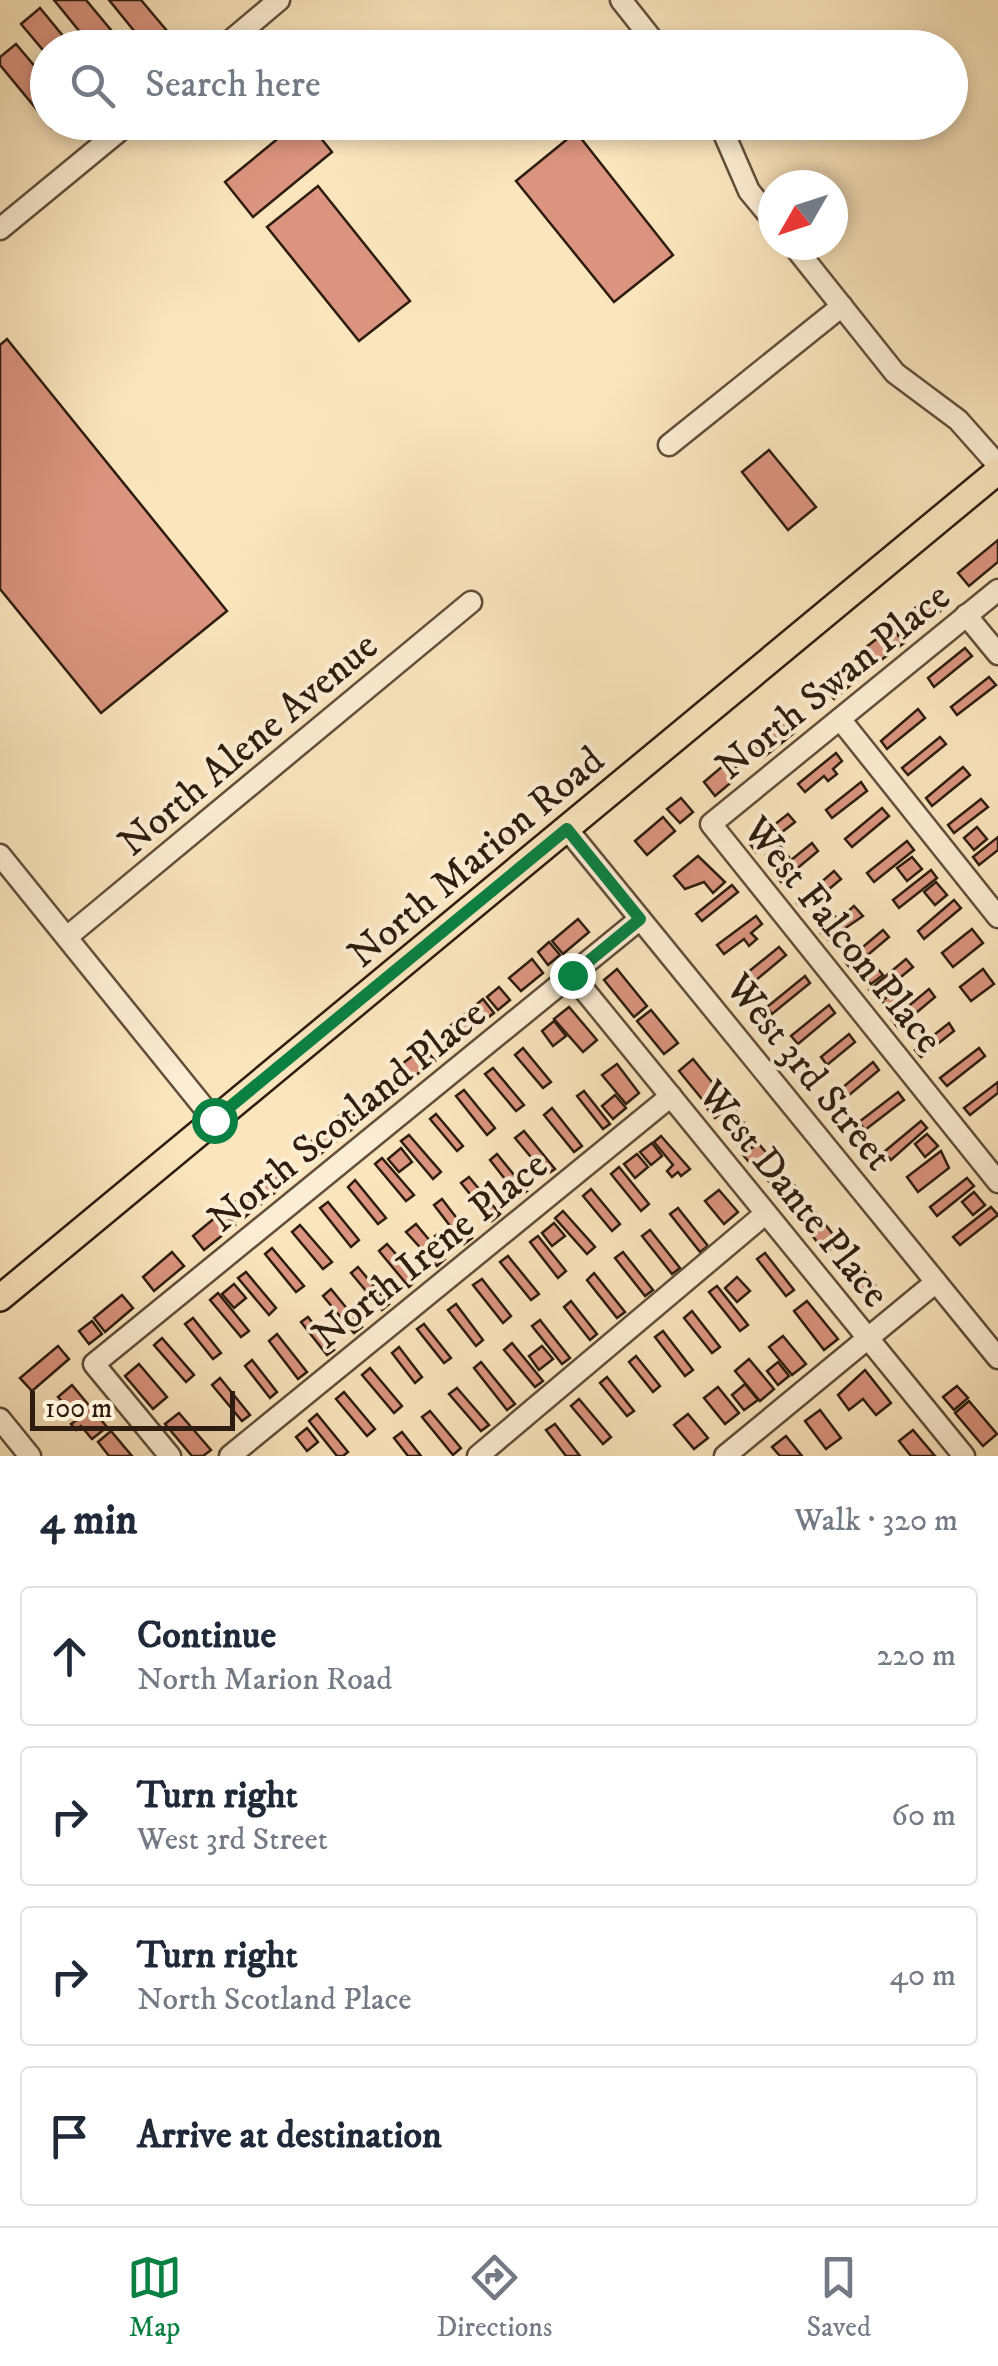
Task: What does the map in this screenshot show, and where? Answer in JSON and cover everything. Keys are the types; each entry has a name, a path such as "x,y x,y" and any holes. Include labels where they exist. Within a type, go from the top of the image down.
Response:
{"main road":[{"name":"North Marion Road","path":"0,1298 998,468"}],"street":[{"path":"244,30 280,0"},
{"path":"621,0 645,30"},
{"path":"0,230 108,140"},
{"path":"727,140 758,201"},
{"path":"805,260 895,373 958,420 998,468"},
{"path":"669,445 842,306"},
{"name":"North Swan Place","path":"711,824 998,590"},
{"name":"North Alene Avenue","path":"68,937 472,602"},
{"path":"966,615 998,654"},
{"path":"840,719 998,918"},
{"name":"West Falcon Place","path":"711,824 998,1182"},
{"name":"West 3rd Street","path":"567,829 998,1358"},
{"path":"0,855 214,1120"},
{"name":"North Scotland Place","path":"170,1456 94,1364 640,919"},
{"name":"West Dante Place","path":"572,975 964,1456"},
{"name":"North Irene Place","path":"230,1456 671,1096"},
{"path":"478,1456 765,1214"},
{"path":"725,1456 936,1282"},
{"path":"0,1419 30,1456"}],"building":[{"path":"54,0 86,0 111,30 78,30"},
{"path":"109,0 141,0 166,30 133,30"},
{"path":"40,8 58,30 30,30 30,35 21,24"},
{"path":"16,44 30,61 30,101 0,65 0,57"},
{"path":"276,140 322,140 332,152 253,217 225,182"},
{"path":"566,140 582,140 673,255 614,302 516,181"},
{"path":"318,186 410,301 359,341 267,227"},
{"path":"7,339 227,611 101,713 0,589 0,345"},
{"path":"769,450 816,507 788,530 742,472"},
{"path":"998,540 998,562 969,586 958,573"},
{"path":"935,592 946,606 920,628 908,614"},
{"path":"892,627 904,643 873,666 861,651"},
{"path":"965,648 972,656 934,687 928,678"},
{"path":"853,660 864,674 834,699 823,685"},
{"path":"989,677 996,685 957,715 951,707"},
{"path":"918,709 925,718 887,749 881,741"},
{"path":"782,718 794,733 764,757 752,742"},
{"path":"940,737 946,744 908,775 902,768"},
{"path":"836,753 842,761 833,769 837,774 828,781 824,776 805,792 798,784"},
{"path":"730,760 741,774 715,796 704,782"},
{"path":"963,767 970,775 932,806 926,798"},
{"path":"861,782 867,791 832,818 826,810"},
{"path":"681,798 693,812 680,823 667,809"},
{"path":"981,799 988,807 954,833 948,825"},
{"path":"882,808 889,816 852,847 845,839"},
{"path":"788,814 795,822 756,852 750,844"},
{"path":"663,817 675,831 647,855 635,841"},
{"path":"977,827 987,839 974,850 964,838"},
{"path":"998,837 998,850 979,865 973,857"},
{"path":"907,841 914,850 874,882 867,873"},
{"path":"812,843 818,851 781,882 774,874"},
{"path":"779,844 789,857 776,867 766,855"},
{"path":"698,856 725,882 713,893 704,882 685,889 674,876"},
{"path":"912,857 922,869 907,881 897,868"},
{"path":"931,870 937,878 899,908 893,900"},
{"path":"834,871 841,879 804,910 797,903"},
{"path":"936,882 947,895 935,905 924,892"},
{"path":"732,885 738,892 702,921 696,914"},
{"path":"954,900 961,908 924,939 918,931"},
{"path":"854,906 863,916 828,940 821,933 828,927 824,923 834,915 838,920"},
{"path":"756,916 762,924 751,933 757,939 749,946 744,939 724,954 717,945"},
{"path":"578,919 589,932 563,954 552,941"},
{"path":"972,929 983,943 953,967 942,953"},
{"path":"883,930 889,937 851,969 845,962"},
{"path":"549,942 560,955 548,965 538,952"},
{"path":"779,947 786,955 749,986 742,977"},
{"path":"532,959 543,973 521,991 509,978"},
{"path":"906,959 913,967 875,998 869,990"},
{"path":"871,961 883,975 871,984 859,970"},
{"path":"617,969 647,1006 634,1017 604,980"},
{"path":"983,969 994,984 971,1001 960,987"},
{"path":"805,976 810,983 772,1014 767,1007"},
{"path":"499,987 510,1000 498,1010 487,997"},
{"path":"897,989 908,1002 893,1014 882,1001"},
{"path":"929,989 935,997 898,1028 892,1020"},
{"path":"483,999 494,1013 460,1039 450,1026"},
{"path":"829,1005 835,1013 798,1044 791,1036"},
{"path":"569,1007 597,1040 583,1052 554,1019"},
{"path":"651,1010 678,1043 664,1054 637,1021"},
{"path":"554,1021 566,1036 553,1046 542,1031"},
{"path":"949,1023 954,1031 921,1057 915,1050"},
{"path":"849,1034 855,1042 827,1065 821,1057"},
{"path":"424,1047 435,1061 408,1081 398,1067"},
{"path":"523,1048 551,1082 543,1088 515,1055"},
{"path":"979,1048 985,1056 947,1086 940,1078"},
{"path":"693,1059 720,1092 706,1104 679,1071"},
{"path":"873,1062 879,1070 842,1101 836,1093"},
{"path":"617,1064 639,1093 626,1104 602,1075"},
{"path":"493,1068 524,1105 516,1111 485,1074"},
{"path":"998,1082 998,1093 970,1115 964,1108"},
{"path":"379,1084 391,1098 363,1121 351,1107"},
{"path":"464,1090 495,1128 487,1135 456,1096"},
{"path":"584,1091 610,1124 603,1129 577,1096"},
{"path":"898,1092 904,1100 865,1130 859,1122"},
{"path":"615,1095 626,1108 613,1119 602,1106"},
{"path":"719,1095 729,1107 715,1118 705,1106"},
{"path":"348,1108 360,1123 346,1134 335,1119"},
{"path":"552,1108 582,1146 574,1152 544,1115"},
{"path":"736,1112 757,1141 743,1152 721,1123"},
{"path":"436,1114 463,1146 457,1151 430,1119"},
{"path":"921,1121 927,1128 891,1160 884,1152"},
{"path":"325,1130 335,1142 310,1163 300,1151"},
{"path":"524,1131 555,1169 546,1175 515,1138"},
{"path":"927,1134 938,1146 925,1157 915,1144"},
{"path":"409,1135 441,1172 433,1179 401,1141"},
{"path":"661,1136 690,1169 681,1176 678,1172 672,1177 667,1171 673,1165 654,1142"},
{"path":"652,1143 662,1156 651,1165 640,1152"},
{"path":"758,1143 770,1157 755,1169 743,1155"},
{"path":"401,1148 412,1162 399,1172 388,1159"},
{"path":"941,1151 949,1168 918,1192 907,1177"},
{"path":"497,1154 527,1191 519,1197 490,1160"},
{"path":"637,1154 648,1167 635,1178 624,1164"},
{"path":"382,1158 414,1195 406,1201 375,1164"},
{"path":"619,1167 649,1204 641,1211 611,1174"},
{"path":"779,1167 796,1187 782,1199 766,1178"},
{"path":"273,1171 284,1185 261,1204 249,1190"},
{"path":"469,1177 500,1214 492,1221 461,1183"},
{"path":"967,1178 974,1186 937,1216 930,1207"},
{"path":"355,1180 386,1218 378,1224 348,1187"},
{"path":"591,1189 620,1224 612,1231 583,1196"},
{"path":"719,1190 738,1212 724,1224 705,1201"},
{"path":"796,1190 807,1203 794,1214 783,1202"},
{"path":"974,1192 985,1205 973,1215 962,1202"},
{"path":"247,1193 258,1206 244,1218 233,1204"},
{"path":"442,1199 472,1238 464,1244 434,1205"},
{"path":"328,1202 359,1240 351,1247 320,1208"},
{"path":"991,1207 998,1215 960,1245 953,1237"},
{"path":"678,1208 708,1246 700,1252 670,1214"},
{"path":"813,1209 839,1242 826,1253 799,1219"},
{"path":"223,1211 235,1225 204,1250 193,1236"},
{"path":"563,1211 595,1247 587,1254 555,1218"},
{"path":"554,1223 565,1236 552,1246 542,1233"},
{"path":"416,1224 445,1259 437,1266 406,1232"},
{"path":"300,1225 332,1262 323,1269 292,1232"},
{"path":"447,1227 458,1242 447,1251 435,1236"},
{"path":"650,1230 680,1268 672,1274 642,1236"},
{"path":"538,1236 566,1271 558,1278 530,1242"},
{"path":"387,1244 418,1279 409,1287 379,1251"},
{"path":"272,1248 304,1286 296,1292 265,1254"},
{"path":"172,1252 184,1266 154,1291 143,1277"},
{"path":"623,1252 653,1290 645,1296 615,1258"},
{"path":"765,1253 794,1290 786,1296 757,1259"},
{"path":"508,1256 539,1294 531,1300 500,1262"},
{"path":"858,1264 875,1285 861,1296 844,1275"},
{"path":"358,1267 389,1304 382,1310 351,1273"},
{"path":"246,1272 276,1308 269,1315 238,1278"},
{"path":"594,1273 625,1312 617,1318 587,1280"},
{"path":"737,1277 750,1291 737,1302 725,1288"},
{"path":"482,1279 511,1316 503,1323 473,1285"},
{"path":"234,1284 246,1298 234,1308 222,1294"},
{"path":"717,1286 748,1325 740,1331 709,1292"},
{"path":"331,1289 362,1327 354,1333 323,1296"},
{"path":"218,1293 249,1331 241,1337 210,1300"},
{"path":"122,1295 133,1308 105,1332 94,1318"},
{"path":"571,1301 597,1334 590,1340 564,1307"},
{"path":"807,1301 838,1339 824,1350 794,1311"},
{"path":"456,1304 483,1340 476,1346 448,1310"},
{"path":"692,1311 720,1347 712,1353 684,1318"},
{"path":"308,1317 334,1350 327,1355 301,1322"},
{"path":"193,1318 221,1353 213,1359 185,1324"},
{"path":"540,1320 570,1358 562,1364 532,1326"},
{"path":"92,1321 102,1334 89,1344 79,1331"},
{"path":"424,1324 451,1358 444,1363 417,1329"},
{"path":"663,1331 693,1370 685,1376 655,1337"},
{"path":"277,1334 307,1372 298,1379 269,1341"},
{"path":"783,1336 806,1364 792,1375 769,1347"},
{"path":"162,1338 194,1375 186,1382 154,1345"},
{"path":"512,1343 543,1381 535,1387 504,1350"},
{"path":"58,1346 69,1359 32,1391 20,1378"},
{"path":"542,1346 553,1359 539,1370 529,1356"},
{"path":"399,1347 422,1377 415,1383 392,1353"},
{"path":"636,1356 660,1386 653,1392 629,1362"},
{"path":"749,1359 774,1389 760,1401 735,1371"},
{"path":"252,1360 277,1392 270,1398 245,1366"},
{"path":"481,1362 515,1404 507,1410 474,1368"},
{"path":"778,1362 789,1376 778,1385 767,1371"},
{"path":"139,1364 167,1397 153,1409 125,1376"},
{"path":"370,1368 402,1406 394,1413 362,1375"},
{"path":"865,1370 891,1403 876,1415 863,1399 849,1410 838,1395"},
{"path":"607,1377 634,1411 627,1416 600,1383"},
{"path":"220,1378 250,1415 242,1421 212,1385"},
{"path":"745,1384 758,1400 744,1410 732,1395"},
{"path":"72,1385 107,1427 92,1439 81,1426 76,1430 71,1424 77,1420 58,1397"},
{"path":"957,1386 968,1398 954,1410 943,1397"},
{"path":"718,1387 739,1413 725,1424 704,1398"},
{"path":"457,1388 489,1425 481,1431 449,1394"},
{"path":"344,1392 375,1429 367,1436 336,1399"},
{"path":"579,1399 611,1437 603,1444 571,1406"},
{"path":"969,1401 997,1434 983,1446 955,1413"},
{"path":"820,1410 841,1438 826,1449 805,1421"},
{"path":"430,1411 461,1448 453,1455 422,1417"},
{"path":"179,1413 211,1450 203,1456 192,1456 165,1424"},
{"path":"317,1414 348,1452 343,1456 337,1456 309,1421"},
{"path":"688,1414 708,1438 694,1449 674,1425"},
{"path":"555,1424 580,1456 566,1456 546,1430"},
{"path":"307,1428 318,1442 307,1451 296,1437"},
{"path":"913,1430 935,1456 911,1456 899,1441"},
{"path":"111,1431 132,1456 109,1456 98,1442"},
{"path":"402,1432 421,1456 408,1456 394,1438"},
{"path":"786,1436 802,1456 780,1456 772,1447"}],"route":[{"path":"214,1120 567,829 640,919 572,975"}]}
